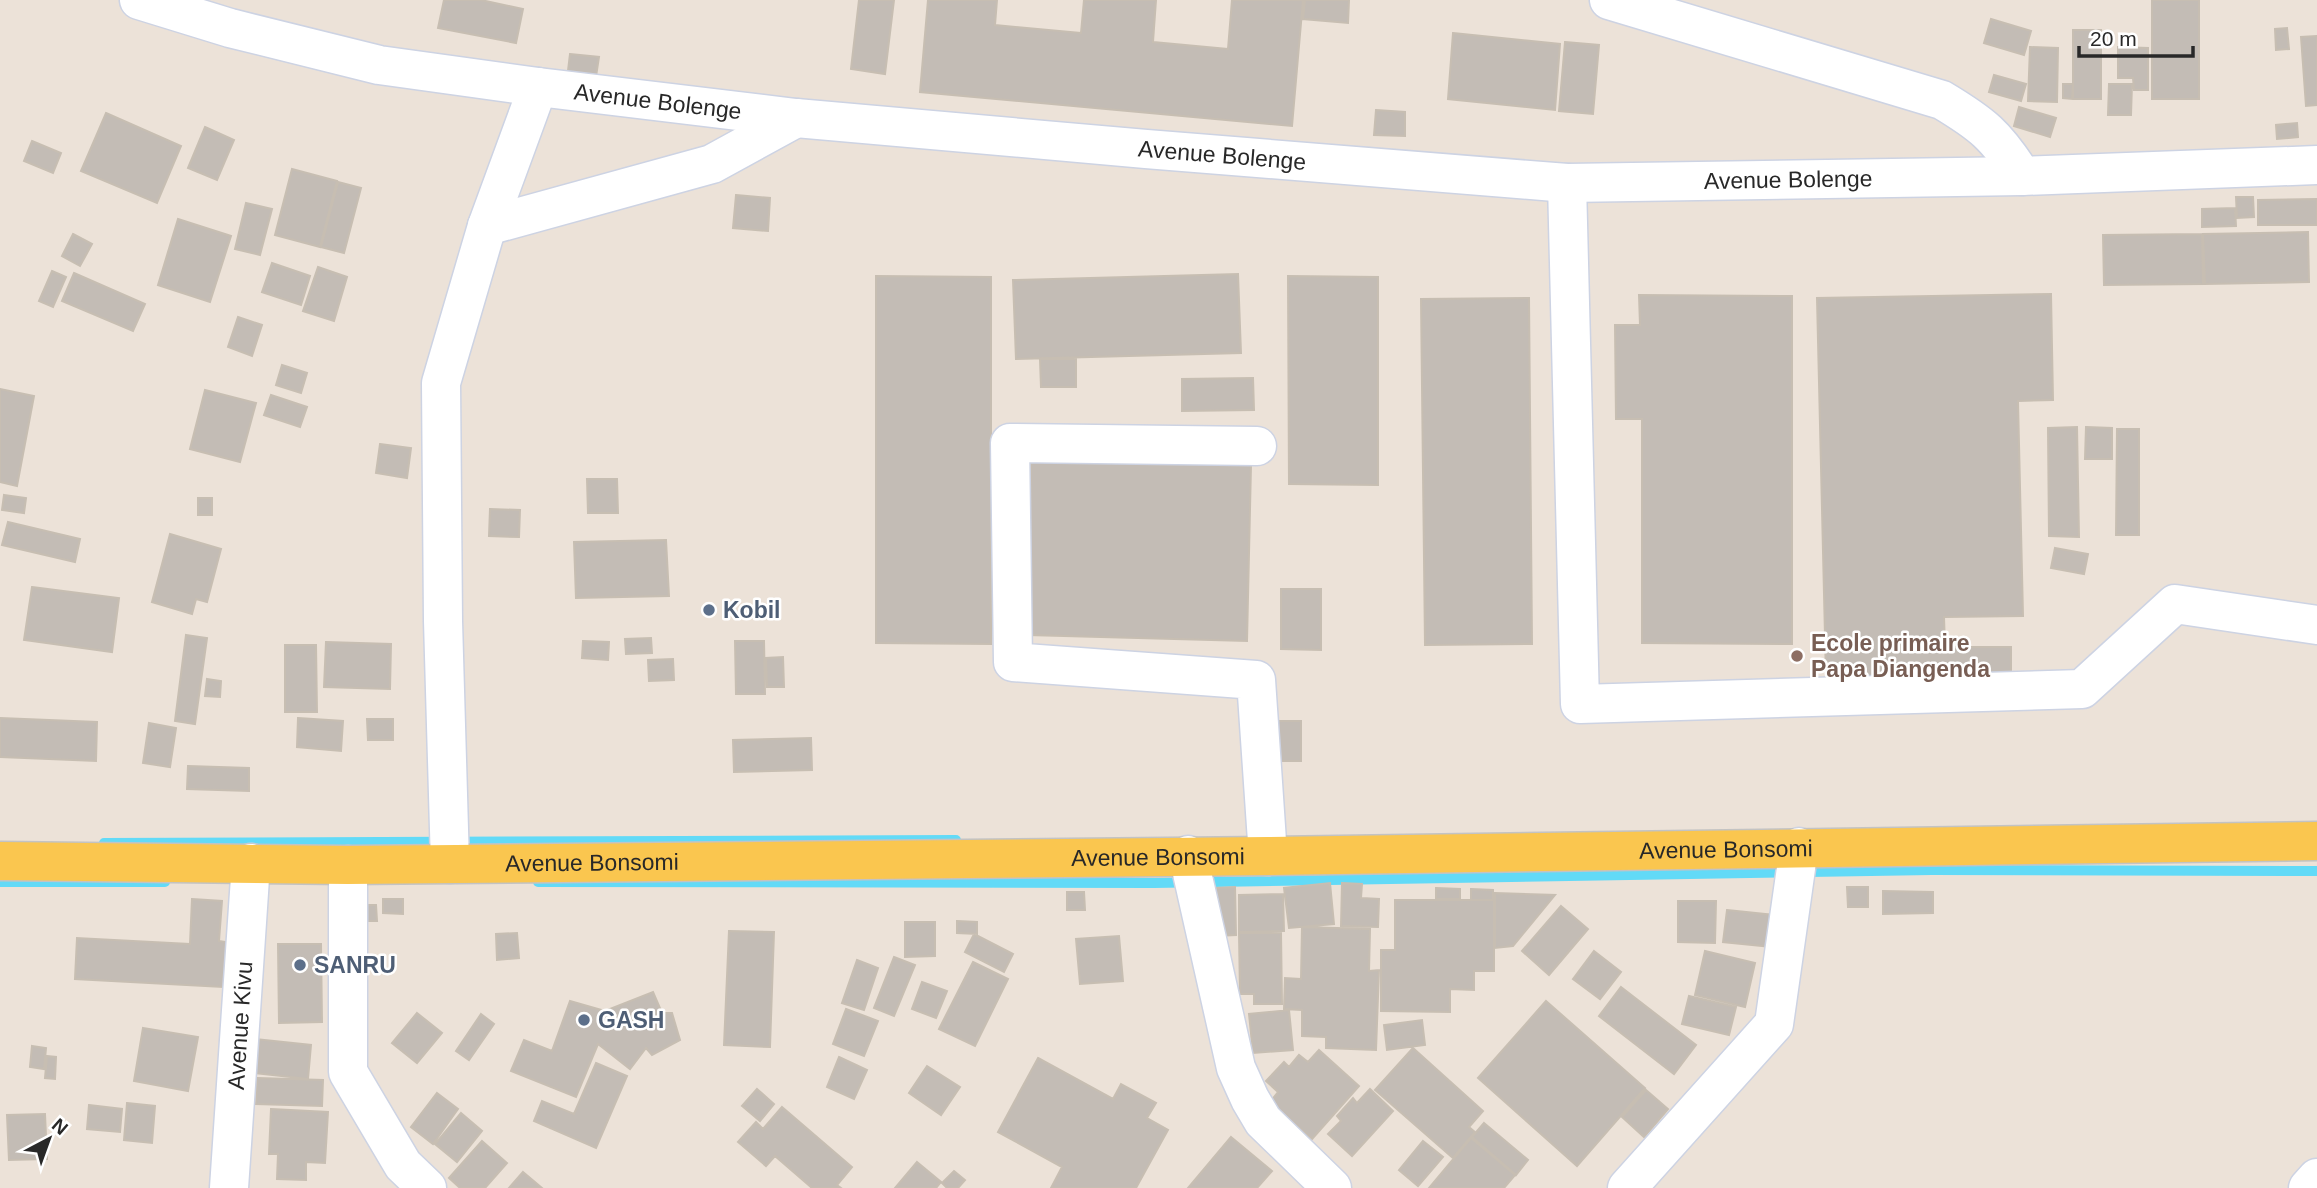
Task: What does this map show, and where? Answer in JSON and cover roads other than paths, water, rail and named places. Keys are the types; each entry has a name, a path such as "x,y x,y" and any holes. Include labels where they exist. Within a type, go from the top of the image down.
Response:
{"main road":[{"name":"Avenue Bonsomi","path":"0,861 348,865 1268,856 2317,841"}],"street":[{"name":"Avenue Bolenge","path":"139,0 230,28 379,65 538,88 796,118 1567,183 2022,176 2317,165"},
{"path":"1609,0 1942,100 1979,122 2004,146 2022,176"},
{"path":"450,864 443,621 441,383 487,226 538,88"},
{"path":"487,226 712,164 796,118"},
{"path":"1567,183 1580,704 2082,689 2175,604 2317,625"},
{"path":"1257,446 1010,443 1013,662 1256,680 1268,856"},
{"path":"1627,1188 1774,1024 1799,847"},
{"path":"1188,855 1236,1068 1263,1121 1332,1188"},
{"name":"Avenue Kivu","path":"229,1188 251,863"},
{"path":"348,865 348,1072 403,1165 427,1188"},
{"path":"2308,1188 2317,1178"}],"waterway":[{"path":"104,843 956,840"},
{"path":"538,882 1154,883 1932,870 2317,871"},
{"path":"0,882 165,882"}],"place":[{"name":"Kobil","path":"709,610"},
{"name":"Ecole primaire Papa Diangenda","path":"1797,656"},
{"name":"SANRU","path":"300,965"},
{"name":"GASH","path":"584,1020"}]}
